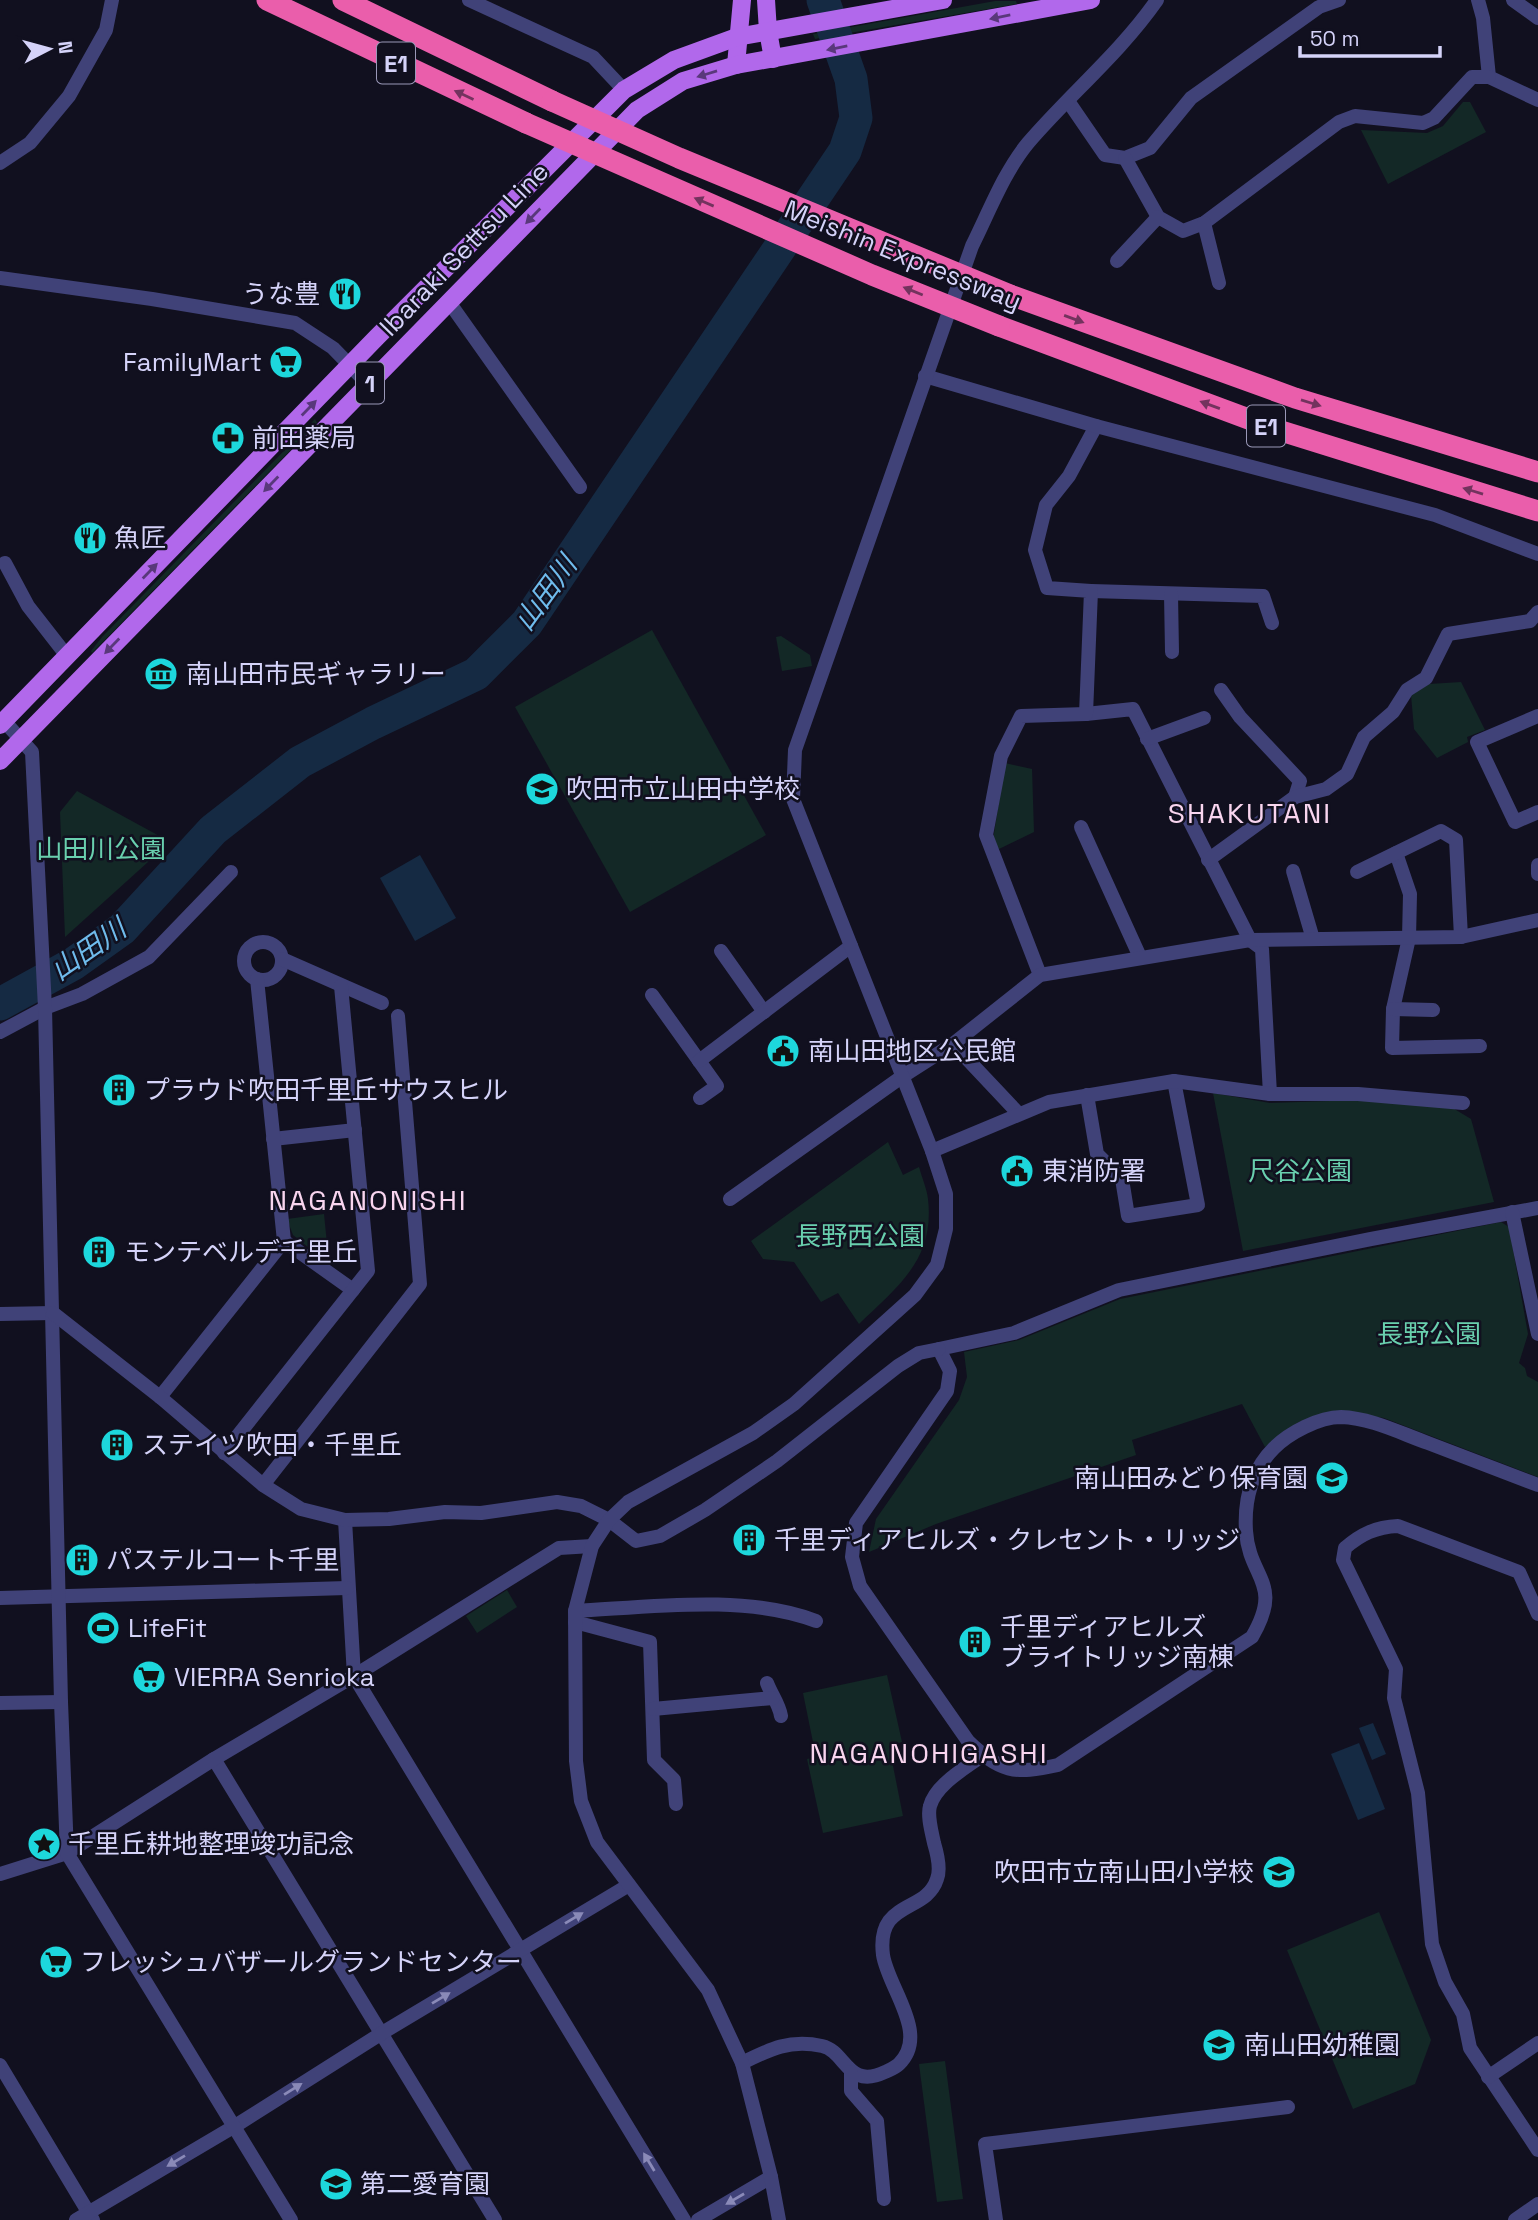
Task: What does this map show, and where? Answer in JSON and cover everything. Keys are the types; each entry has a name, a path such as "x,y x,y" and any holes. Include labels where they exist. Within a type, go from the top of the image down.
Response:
{"highway":[{"name":"Meishin Expressway","path":"267,0 526,124 859,269 999,326 1278,430 1538,511"},
{"name":"Meishin Expressway","path":"343,0 552,101 678,158 1010,295 1295,398 1538,472"}],"main road":[{"path":"736,65 742,0"},
{"path":"766,0 773,59"},
{"name":"Ibaraki Settsu Line","path":"2,723 350,365 624,90 674,60 737,37 943,0"},
{"name":"Ibaraki Settsu Line","path":"0,761 637,110 683,81 736,65 1091,0"}],"street":[{"path":"0,163 30,143 69,96 106,30 112,0"},
{"path":"470,0 593,57 624,90"},
{"path":"779,2220 742,2063 708,1990 597,1842 581,1801 576,1761 575,1617 592,1546 609,1520 628,1502 753,1433 794,1404 915,1295 937,1265 946,1229 946,1194 903,1076 793,799 795,750 972,246 1001,187 1027,144 1136,29 1157,0"},
{"path":"1068,101 1105,155 1125,158 1150,148 1191,99 1319,7 1339,0"},
{"path":"1478,0 1483,18 1489,77"},
{"path":"1513,0 1538,18"},
{"path":"1125,158 1158,217 1183,231 1204,223 1339,122 1355,116 1423,123 1434,118 1472,77 1489,77 1538,100"},
{"path":"1117,261 1158,217"},
{"path":"1204,223 1219,283"},
{"path":"0,278 152,299 295,323 333,348 369,384"},
{"path":"449,302 580,487"},
{"path":"925,376 1096,426 1435,515 1538,554"},
{"path":"1096,426 1069,477 1046,505 1035,550 1047,588 1091,592 1263,596 1272,622"},
{"path":"5,563 27,606 67,656"},
{"path":"1086,714 1091,592"},
{"path":"1171,594 1172,652"},
{"path":"1208,860 1294,797 1326,789 1347,774 1364,737 1393,712 1407,690 1426,678 1448,634 1530,621 1538,612"},
{"path":"1221,690 1240,717 1300,781 1294,797"},
{"path":"1040,975 986,835 1001,756 1021,716 1133,709 1250,940 1262,949 1270,1094"},
{"path":"1538,716 1477,742 1515,822 1538,812"},
{"path":"1147,739 1204,718"},
{"path":"2,723 32,752 45,1008 58,1597 67,1853 291,2220"},
{"path":"1081,827 1140,957"},
{"path":"1357,872 1441,831 1456,840 1461,937"},
{"path":"1396,853 1410,894 1409,938 1393,1009 1392,1048 1480,1046"},
{"path":"1538,865 1538,874"},
{"path":"1293,871 1313,939"},
{"path":"0,1032 45,1008 82,995 149,957 232,872"},
{"path":"730,1199 903,1076 953,1044 1040,975 1250,940 1461,937 1538,920"},
{"path":"259,942 272,944 282,959 282,965 275,976 263,981 247,972 244,960 253,944 259,942"},
{"path":"699,1061 851,946"},
{"path":"720,951 764,1012"},
{"path":"282,959 382,1003"},
{"path":"160,1397 284,1241 257,979"},
{"path":"224,1452 368,1271 341,986"},
{"path":"652,995 717,1086 700,1098"},
{"path":"1393,1009 1433,1010"},
{"path":"263,1485 420,1284 398,1016"},
{"path":"953,1044 1018,1114"},
{"path":"1087,1095 1097,1154 1122,1179 1128,1216 1198,1205 1174,1081"},
{"path":"932,1151 1049,1102 1174,1081 1270,1094 1358,1094 1463,1103"},
{"path":"273,1139 355,1130"},
{"path":"0,1314 53,1313 160,1397 263,1485 302,1509 345,1520 388,1519 444,1513 481,1513 557,1502 581,1506 609,1520 636,1541 660,1536 705,1510 777,1461 898,1366 919,1353 1014,1333 1119,1290 1538,1208"},
{"path":"1512,1212 1534,1294 1538,1334"},
{"path":"284,1241 353,1290"},
{"path":"939,1349 950,1371 947,1391 856,1522 852,1557 860,1586 968,1741 1004,1769 1031,1771 1058,1765 1252,1637 1265,1615 1266,1592 1247,1539 1245,1510 1251,1483 1261,1462 1277,1445 1301,1427 1339,1417 1380,1425 1538,1485"},
{"path":"345,1520 354,1676 684,2220"},
{"path":"1538,1614 1519,1572 1398,1526 1380,1527 1357,1538 1345,1548 1343,1560 1395,1669 1394,1698 1418,1793 1432,1944 1445,1982 1463,2014 1470,2048 1538,2150"},
{"path":"0,1874 67,1853 214,1759 354,1676 559,1548 592,1546"},
{"path":"0,1598 347,1588"},
{"path":"575,1617 716,1604 795,1613 816,1621"},
{"path":"575,1617 650,1642 654,1760 674,1780 676,1804"},
{"path":"767,1683 781,1716"},
{"path":"653,1709 773,1699"},
{"path":"0,1703 61,1702"},
{"path":"742,2063 776,2046 799,2043 826,2046 851,2072 865,2076 879,2074 898,2065 907,2052 911,2031 883,1956 884,1928 898,1911 926,1895 937,1879 938,1858 931,1830 930,1806 942,1787 983,1755"},
{"path":"214,1759 495,2220"},
{"path":"0,2065 86,2217 382,2033 629,1885"},
{"path":"1488,2077 1538,2043"},
{"path":"851,2072 851,2091 877,2121 884,2199"},
{"path":"996,2220 985,2144 1288,2107"},
{"path":"698,2220 771,2177"},
{"path":"1515,2220 1538,2204"}],"green space":[{"path":"995,1 1016,1 1017,4 815,39 813,34"},
{"path":"1463,102 1470,102 1486,132 1388,184 1361,130 1427,133 1443,126"},
{"path":"315,419 317,423 92,653 102,637"},
{"path":"652,630 766,835 630,912 515,707"},
{"path":"781,636 810,655 812,666 782,671 776,637"},
{"path":"1461,682 1485,730 1467,737 1468,742 1437,758 1414,729 1411,695 1429,684"},
{"path":"1005,763 1032,769 1034,832 999,849 993,840"},
{"name":"山田川公園","path":"77,791 163,838 148,862 65,937 60,812"},
{"name":"尺谷公園","path":"1213,1093 1270,1103 1359,1100 1451,1107 1471,1119 1494,1202 1243,1251"},
{"name":"長野西公園","path":"888,1142 903,1175 919,1167 927,1195 929,1220 926,1239 919,1256 899,1284 859,1324 838,1293 821,1302 794,1262 763,1259 751,1241"},
{"path":"324,1214 329,1264 293,1235 287,1219"},
{"name":"長野公園","path":"1501,1222 1509,1227 1528,1334 1519,1363 1525,1368 1527,1376 1538,1382 1538,1477 1384,1418 1338,1411 1299,1422 1265,1447 1242,1404 1132,1440 1136,1455 936,1524 869,1552 876,1519 959,1400 967,1377 964,1352 1019,1340 1120,1299"},
{"path":"507,1590 517,1607 477,1633 466,1616"},
{"path":"887,1675 902,1742 889,1746 903,1816 823,1833 807,1759 816,1757 803,1693"},
{"path":"1379,1912 1431,2040 1415,2084 1353,2109 1287,1950"},
{"path":"945,2061 963,2199 937,2202 919,2064"}],"water":[{"path":"420,855 456,918 415,941 380,878"},
{"path":"1373,1723 1386,1754 1372,1760 1359,1728"},
{"path":"1359,1743 1385,1809 1358,1820 1331,1754"}],"waterway":[{"name":"山田川","path":"0,1004 73,964 122,929 213,830 300,762 373,723 476,674 527,623 845,151 856,118 851,79 823,0"}],"place":[{"name":"うな豊","path":"345,294"},
{"name":"FamilyMart","path":"286,362"},
{"name":"前田薬局","path":"228,438"},
{"name":"魚匠","path":"90,538"},
{"name":"南山田市民ギャラリー","path":"161,674"},
{"name":"吹田市立山田中学校","path":"542,789"},
{"name":"南山田地区公民館","path":"783,1051"},
{"name":"プラウド吹田千里丘サウスヒル","path":"119,1090"},
{"name":"東消防署","path":"1017,1171"},
{"name":"モンテベルデ千里丘","path":"99,1252"},
{"name":"ステイツ吹田・千里丘","path":"117,1445"},
{"name":"南山田みどり保育園","path":"1332,1478"},
{"name":"千里ディアヒルズ・クレセント・リッジ","path":"749,1540"},
{"name":"パステルコート千里","path":"82,1560"},
{"name":"LifeFit","path":"103,1628"},
{"name":"千里ディアヒルズ ブライトリッジ南棟","path":"975,1642"},
{"name":"VIERRA Senrioka","path":"149,1677"},
{"name":"千里丘耕地整理竣功記念","path":"44,1844"},
{"name":"吹田市立南山田小学校","path":"1279,1872"},
{"name":"フレッシュバザールグランドセンター","path":"56,1962"},
{"name":"南山田幼稚園","path":"1219,2045"},
{"name":"第二愛育園","path":"336,2184"}],"district":[{"name":"SHAKUTANI","path":"1250,813"},
{"name":"NAGANONISHI","path":"368,1200"},
{"name":"NAGANOHIGASHI","path":"929,1753"}]}
